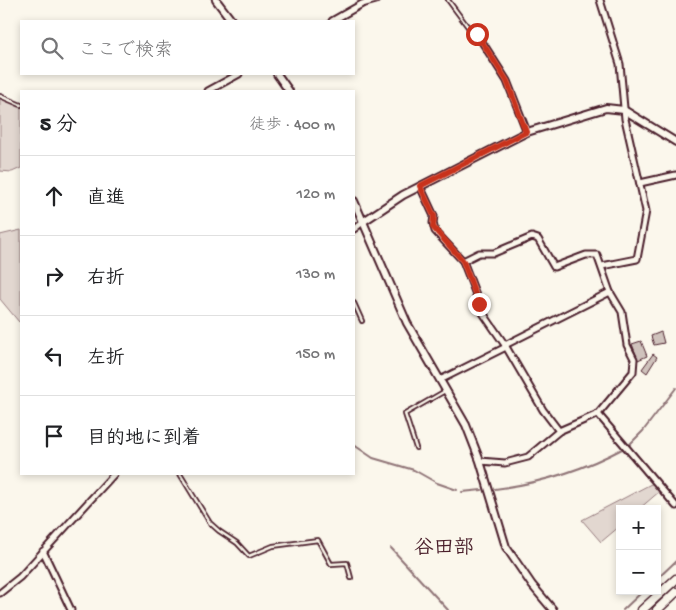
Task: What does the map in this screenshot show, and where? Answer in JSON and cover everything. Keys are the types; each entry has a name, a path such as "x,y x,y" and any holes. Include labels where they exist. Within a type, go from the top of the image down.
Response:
{"highway":[{"path":"642,610 676,579"},
{"path":"657,610 676,592"}],"street":[{"path":"216,0 231,20"},
{"path":"334,20 362,4 376,0"},
{"path":"600,0 620,64 624,110 646,215 637,259 602,266"},
{"path":"477,34 507,81 526,132"},
{"path":"210,90 237,75"},
{"path":"278,75 288,90"},
{"path":"355,228 386,205 526,132 606,108 624,110 676,142"},
{"path":"640,183 676,175"},
{"path":"420,186 434,216 435,231 463,261 483,313 506,346 543,410 559,431"},
{"path":"355,203 407,324 466,425 480,462 506,547 528,580 553,610"},
{"path":"463,261 479,253 494,252 535,237 554,267 591,254 597,254 610,292 622,312 627,345 634,359 634,368 625,384 598,414 559,431 524,459 505,463 480,462"},
{"path":"440,380 610,292"},
{"path":"598,414 676,506"},
{"path":"0,592 20,577 113,475"},
{"path":"43,551 71,610"}],"lane":[{"path":"448,0 471,31 477,34"},
{"path":"0,96 20,105"},
{"path":"355,305 362,320"},
{"path":"416,448 405,414 446,390"},
{"path":"181,475 210,523 218,532 237,543 249,556 273,546 318,540 321,542 331,564 347,563 351,578"}],"shaded area":[{"path":"0,98 20,107 20,168 12,172 0,171"},
{"path":"20,230 19,322 0,299 0,235"},
{"path":"651,484 656,485 660,491 644,505 616,505 616,529 601,542 582,520"}],"building":[{"path":"661,332 664,343 654,345 651,336"},
{"path":"641,341 647,356 638,360 632,344"},
{"path":"653,354 657,357 647,373 642,369"}],"waterway":[{"path":"630,444 643,431 676,388"},
{"path":"355,446 373,458 414,470 437,483 457,490"},
{"path":"495,489 546,479 578,469 624,448"},
{"path":"462,492 482,490"},
{"path":"391,548 448,610"},
{"path":"661,575 676,561"},
{"path":"623,610 639,595"}],"district":[{"name":"谷田部","path":"444,549"}],"route":[{"path":"477,34 503,73 526,132 420,186 434,216 433,227 468,269 479,304"}]}
